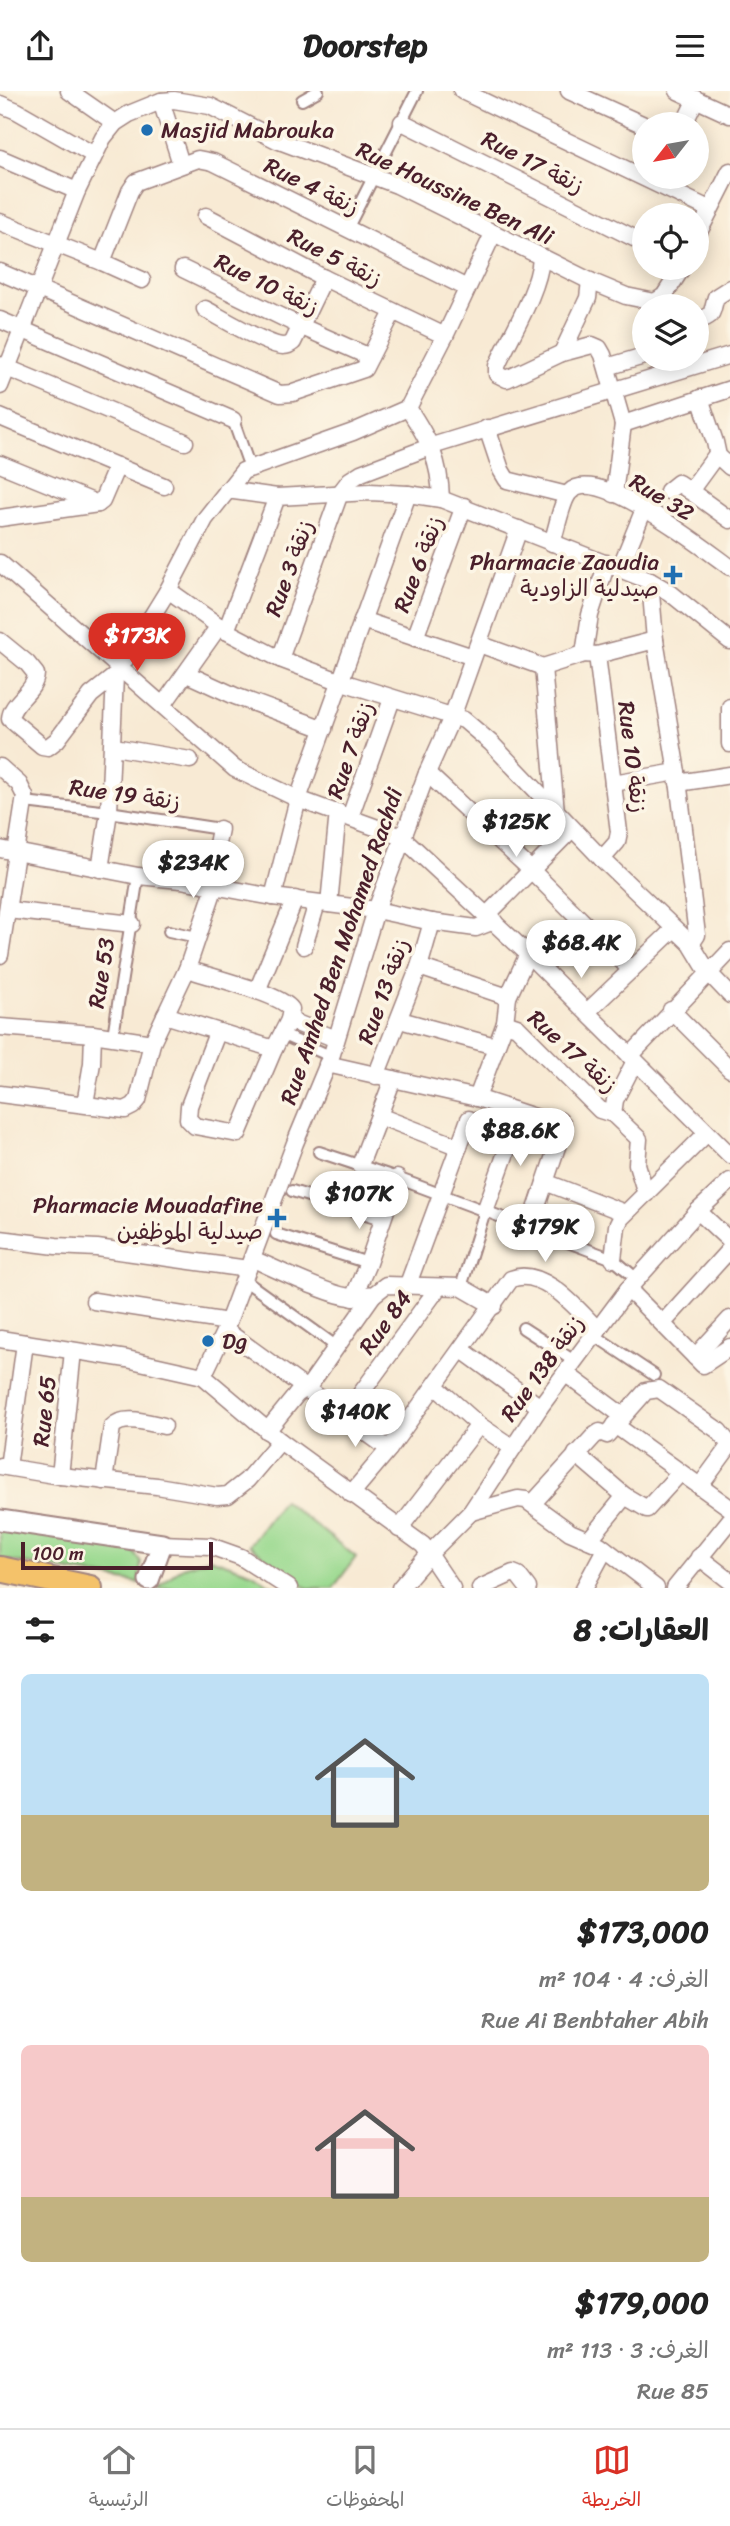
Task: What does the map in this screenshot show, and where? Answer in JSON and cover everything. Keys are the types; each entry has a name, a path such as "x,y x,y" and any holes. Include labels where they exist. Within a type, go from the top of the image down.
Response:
{"highway":[{"path":"0,1569 90,1588"}],"street":[{"path":"69,91 115,123"},
{"path":"302,100 318,91"},
{"path":"347,229 417,91"},
{"path":"462,91 632,168"},
{"path":"569,91 632,120"},
{"path":"678,91 730,115"},
{"path":"0,386 3,366 23,330 77,191 103,138 115,123 164,97 181,164"},
{"name":"Rue Houssine Ben Ali","path":"164,97 211,99 277,139 374,176 541,259 632,298"},
{"path":"690,112 696,99"},
{"path":"0,104 94,155"},
{"name":"Rue 17 زنقة","path":"402,122 632,237"},
{"path":"0,158 77,191"},
{"name":"Rue 4 زنقة","path":"102,262 136,182 198,159 213,162 467,288"},
{"path":"709,209 729,176"},
{"path":"675,189 699,203"},
{"name":"Rue 5 زنقة","path":"206,216 324,278 445,336"},
{"path":"0,222 142,280"},
{"path":"0,641 36,674 34,684 10,711 10,719 42,746 48,747 57,740 87,699 117,671 168,590 205,519 237,477 250,468 353,432 408,408 493,233"},
{"path":"541,259 526,305 497,366 497,374 507,379 562,353 596,345 607,367 622,424 614,494"},
{"name":"Rue 10 زنقة","path":"183,269 370,357"},
{"path":"0,272 276,393 293,393 365,369 393,312"},
{"path":"205,309 279,345 287,345 293,342 324,278"},
{"path":"562,353 588,298 590,281"},
{"path":"709,317 716,297 730,288"},
{"path":"0,320 233,421 250,468"},
{"path":"340,493 349,480 361,473 432,446 730,355"},
{"path":"607,367 632,360"},
{"path":"3,366 185,442"},
{"path":"622,424 730,389"},
{"path":"700,398 717,454 730,467"},
{"path":"408,408 432,446 439,469 441,499"},
{"path":"0,417 164,486"},
{"name":"Rue 32","path":"486,428 507,480 567,495 583,485 599,488 644,509 730,567"},
{"path":"690,491 717,454"},
{"path":"0,464 98,504"},
{"path":"0,518 98,504 102,501 117,466"},
{"path":"668,491 678,483 730,520"},
{"path":"228,490 276,497 340,493 408,494 441,499 650,581 669,592 730,641"},
{"name":"Rue 3 زنقة","path":"280,659 340,493"},
{"path":"273,897 298,799 408,494"},
{"path":"552,543 567,495"},
{"path":"163,705 223,629 276,497"},
{"name":"Rue 6 زنقة","path":"415,638 464,506"},
{"name":"Rue 10 زنقة","path":"602,859 617,842 620,832 590,655 590,615 644,509"},
{"name":"Rue Amhed Ben Mohamed Rachdi","path":"203,1376 227,1326 336,1039 402,837 452,717 519,529"},
{"path":"0,563 117,671 163,705 235,769 298,799 402,837 491,918 730,1155"},
{"path":"650,581 655,640 677,778 697,935 691,944"},
{"path":"168,590 223,629 280,659 339,681 464,720 691,944 708,972 730,995"},
{"path":"362,620 415,638 542,667 655,640"},
{"path":"542,667 556,812"},
{"path":"100,869 109,812 117,671"},
{"path":"187,674 235,696 324,729"},
{"name":"Rue 7 زنقة","path":"304,946 323,903 344,815 393,698"},
{"path":"730,707 730,744"},
{"path":"114,747 190,760"},
{"path":"0,767 19,784 25,796 8,851 0,955"},
{"path":"427,773 531,870 631,970"},
{"path":"613,783 730,775"},
{"name":"Rue 19 زنقة","path":"25,802 220,829"},
{"path":"0,1094 125,1110 138,1100 152,1043 187,969 197,937 212,885 220,829"},
{"path":"8,851 138,876 376,910 476,928 491,918 531,870 572,829"},
{"name":"Rue 53","path":"113,1037 138,876"},
{"path":"257,991 295,899"},
{"path":"4,920 132,925"},
{"name":"Rue 13 زنقة","path":"376,1076 400,1020 432,922"},
{"path":"587,1012 674,929"},
{"path":"169,931 197,937"},
{"path":"613,1114 615,1100 632,1058 671,1010 730,951"},
{"path":"477,1098 505,1023 508,997 528,954"},
{"path":"419,967 508,997"},
{"path":"187,969 257,991 289,1005 292,1012 238,1135 192,1125 188,1119 187,1110 217,1033"},
{"path":"671,1010 729,1066"},
{"path":"165,1015 274,1049"},
{"path":"400,1020 495,1046"},
{"name":"Rue 17 زنقة","path":"505,1023 517,1027 600,1110 613,1114 636,1135 640,1144 637,1164 646,1194"},
{"path":"0,1027 93,1034 152,1043"},
{"path":"285,1027 336,1039"},
{"path":"285,1027 328,1060 376,1076 477,1098 520,1114 544,1120 559,1120 563,1124 530,1227"},
{"path":"85,1104 92,1063 93,1034"},
{"path":"360,1165 393,1079"},
{"path":"461,1287 520,1114"},
{"path":"379,1117 459,1147"},
{"path":"408,1284 469,1119"},
{"path":"613,1259 617,1226 625,1213 707,1133"},
{"path":"319,1152 397,1178 613,1259 663,1323 699,1361"},
{"path":"353,1298 397,1178"},
{"name":"Rue 138 زنقة","path":"400,1588 471,1512 540,1407 632,1284 698,1211 730,1181"},
{"path":"545,1182 625,1213"},
{"path":"292,1191 382,1219"},
{"path":"698,1211 730,1241"},
{"path":"276,1234 368,1263"},
{"path":"0,1239 97,1248 248,1269 353,1298 364,1293 373,1295"},
{"path":"663,1323 730,1249"},
{"path":"248,1269 337,1346"},
{"path":"351,1494 389,1449 463,1350 511,1279 526,1276 564,1295 596,1333 719,1431 730,1445 700,1486"},
{"path":"25,1343 8,1411 4,1466 217,1496 228,1495 247,1480 297,1394 306,1388 373,1295 386,1285 461,1287 494,1306"},
{"name":"Rue 84","path":"343,1418 438,1288"},
{"path":"94,1301 227,1326 343,1418 389,1449"},
{"path":"699,1361 730,1319"},
{"path":"523,1328 569,1367 619,1420 680,1473 730,1508"},
{"path":"0,1339 127,1359 203,1376 274,1436 419,1542 430,1553 452,1588"},
{"path":"699,1361 730,1347"},
{"path":"463,1350 540,1407"},
{"name":"Rue 65","path":"60,1476 73,1351"},
{"path":"533,1503 594,1436 600,1432 607,1435 657,1382"},
{"path":"435,1386 479,1425 513,1448"},
{"path":"104,1481 112,1427 115,1423 123,1420 164,1426"},
{"path":"399,1529 479,1425"},
{"path":"576,1454 625,1496 647,1509 680,1473"},
{"path":"589,1540 625,1496"},
{"path":"471,1512 518,1499 533,1503 570,1532 605,1549 656,1588"},
{"path":"0,1520 162,1544 210,1546 241,1557 289,1588"},
{"path":"675,1588 730,1520"},
{"path":"149,1580 162,1544"},
{"path":"584,1588 605,1549"},
{"path":"699,1557 730,1581"},
{"path":"480,1588 513,1573 518,1575 528,1588"}],"green space":[{"path":"283,1500 356,1557 333,1588 307,1588 249,1545"},
{"path":"0,1527 131,1548 141,1562 139,1583 0,1559"},
{"path":"210,1558 253,1573 275,1588 157,1588 182,1567"}],"place":[{"name":"Masjid Mabrouka","path":"147,130"},
{"name":"Pharmacie Zaoudia صيدلية الزاودية","path":"673,575"},
{"name":"Pharmacie Mouadafine صيدلية الموظفين","path":"277,1218"},
{"name":"Dg","path":"208,1341"}]}
